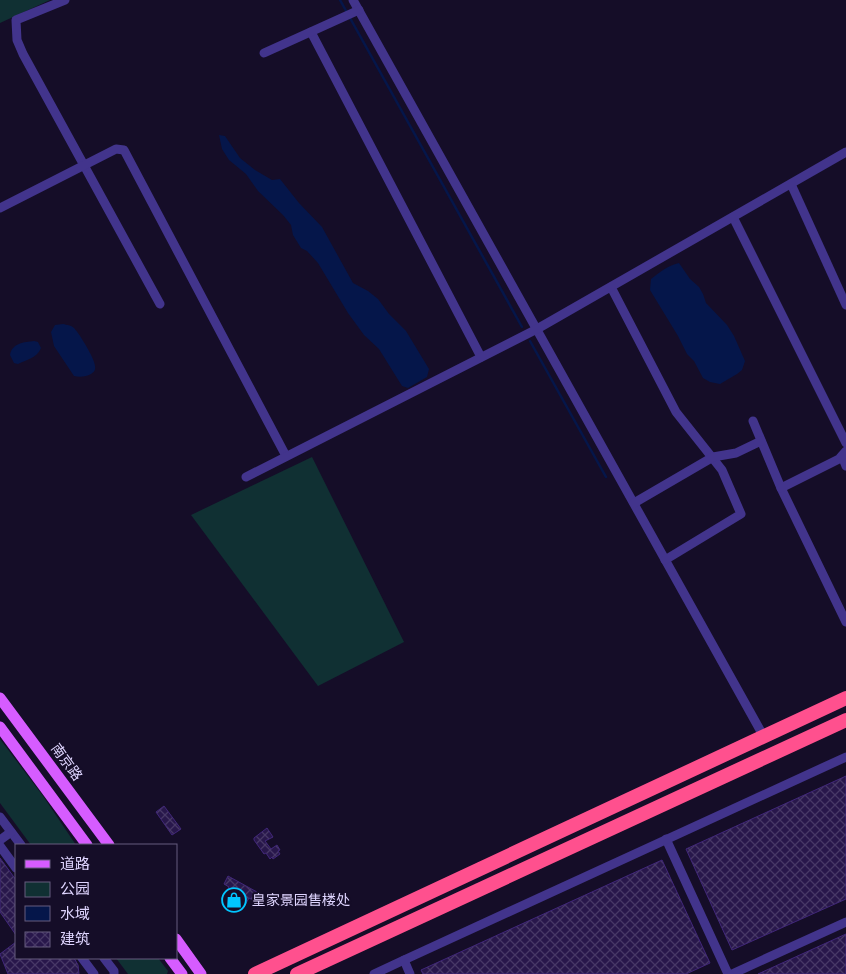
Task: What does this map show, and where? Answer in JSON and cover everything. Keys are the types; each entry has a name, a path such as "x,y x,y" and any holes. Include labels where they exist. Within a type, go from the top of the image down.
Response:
{"highway":[{"path":"255,974 846,698"},
{"path":"296,974 846,720"}],"main road":[{"name":"南京路","path":"0,698 107,844"},
{"path":"0,727 86,844"},
{"path":"178,942 202,974"},
{"path":"171,959 182,974"}],"street":[{"path":"65,0 16,20 17,40 160,304"},
{"path":"353,0 352,13 537,329 764,737"},
{"path":"264,52 352,13"},
{"path":"311,32 481,357"},
{"path":"0,208 116,149 124,150 286,456"},
{"path":"246,477 537,329 846,152"},
{"path":"791,184 846,305"},
{"path":"733,217 846,443"},
{"path":"611,287 676,412 722,470 740,514 665,560"},
{"path":"753,421 781,488 846,622"},
{"path":"634,503 713,458 736,453 761,441"},
{"path":"781,488 839,459 844,454"},
{"path":"844,454 846,466"},
{"path":"374,974 846,757"},
{"path":"0,817 20,844"},
{"path":"0,840 12,832"},
{"path":"666,839 730,974 846,922"},
{"path":"0,846 15,867"},
{"path":"83,959 94,974"},
{"path":"105,959 114,971 114,974"},
{"path":"404,960 410,974"}],"green space":[{"path":"0,0 50,0 0,23"},
{"path":"312,457 404,642 318,686 191,515"},
{"path":"0,739 43,796 75,844 30,844 0,803"},
{"path":"117,959 159,959 168,971 167,974 128,974"}],"water":[{"path":"219,135 225,136 240,158 255,170 272,180 280,179 299,203 322,227 353,283 378,299 389,314 406,331 429,369 427,377 408,388 402,386 379,349 364,335 348,313 318,263 307,251 301,248 293,235 291,225 258,191 246,174 229,160 222,149"},
{"path":"679,263 690,279 699,287 706,303 727,325 745,361 742,370 720,384 703,378 650,290 651,279 667,268"},
{"path":"63,324 74,328 83,340 94,363 94,372 83,376 74,376 54,346 51,332 55,325"},
{"path":"38,342 41,348 37,354 18,364 14,363 10,355 13,348 19,344"}],"building":[{"path":"846,776 846,899 732,950 686,849"},
{"path":"164,806 181,829 172,835 156,812"},
{"path":"267,828 273,837 265,841 271,849 277,845 280,850 278,851 280,854 273,859 272,857 270,859 266,853 264,854 254,840"},
{"path":"0,858 15,879 15,934 0,912"},
{"path":"662,860 710,963 686,974 423,974 421,970"},
{"path":"228,876 257,892 253,900 249,898 242,910 222,899 229,887 224,884"},
{"path":"846,934 846,974 758,974"},
{"path":"15,943 15,959 75,959 78,965 79,974 8,974 0,954"}],"waterway":[{"path":"340,0 522,327"},
{"path":"530,341 606,477"}],"place":[{"name":"皇家景园售楼处","path":"234,900"}]}
